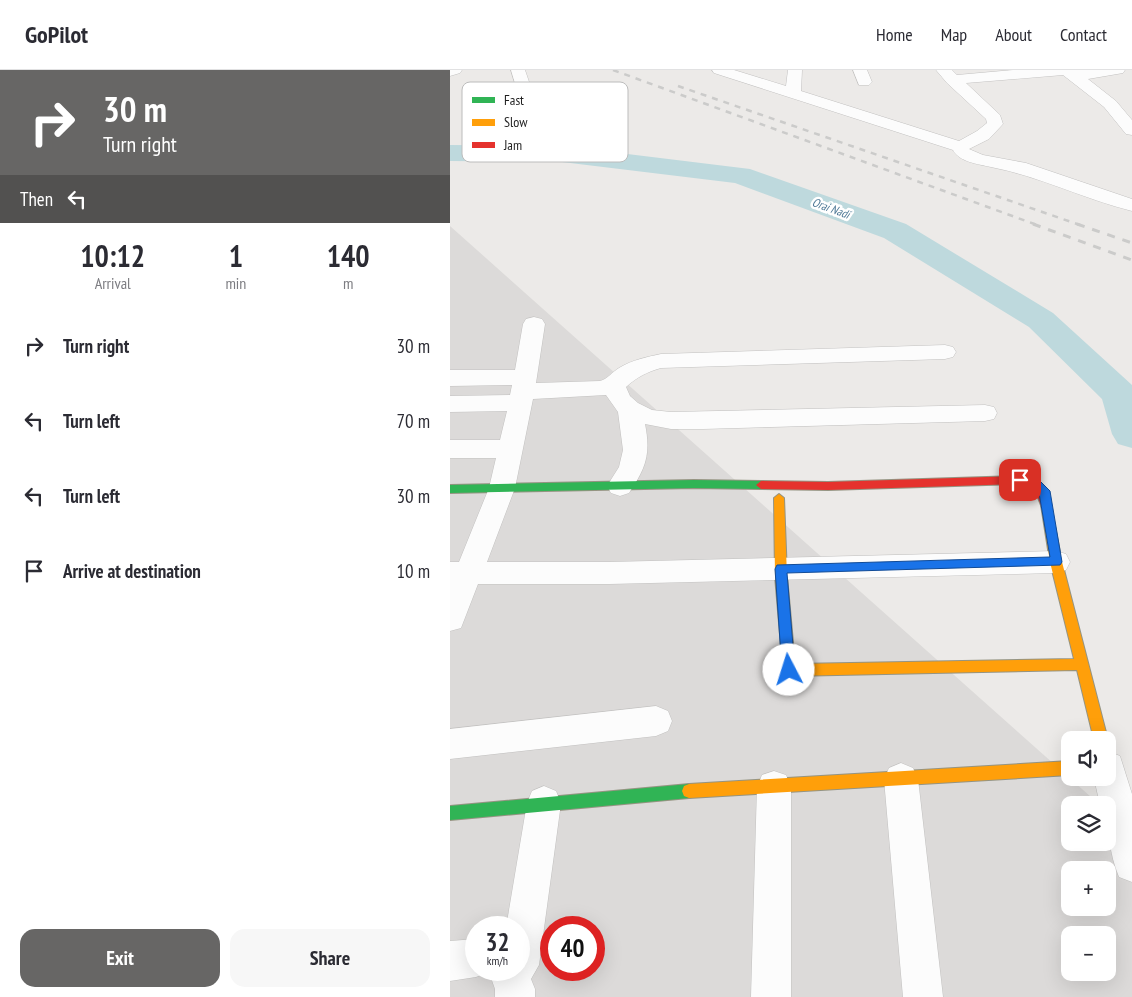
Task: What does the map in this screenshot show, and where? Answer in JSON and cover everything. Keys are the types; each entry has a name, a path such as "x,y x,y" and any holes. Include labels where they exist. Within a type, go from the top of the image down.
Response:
{"street":[{"path":"450,70 455,70"},
{"path":"518,70 522,82"},
{"path":"793,93 795,70"},
{"path":"948,75 1118,70"},
{"path":"724,71 960,147 983,135 995,124 994,118 948,75"},
{"path":"1068,72 1110,104 1132,130"},
{"path":"960,147 967,156 1020,167 1132,205"},
{"path":"450,619 459,573 502,488 523,390 534,324"},
{"path":"450,378 523,390 600,389 614,385 626,374 641,366 661,361 945,352"},
{"path":"614,385 620,401 630,410 661,420 703,421 985,413"},
{"path":"450,404 523,390"},
{"path":"620,486 631,473 637,451 630,410"},
{"path":"450,449 511,449"},
{"path":"450,489 694,484 828,486 1020,480 1036,484 1044,491 1056,562 1099,731"},
{"path":"779,498 781,569 789,670 1082,664"},
{"path":"459,573 609,573 1056,562"},
{"path":"450,744 656,721"},
{"path":"450,813 670,792 1061,769"},
{"path":"901,778 923,997"},
{"path":"1113,786 1132,864"},
{"path":"771,997 774,787"},
{"path":"525,916 544,803"},
{"path":"450,961 465,959"}],"shaded area":[{"path":"450,226 1061,770 1061,786 1079,786 1090,796 1061,796 1061,851 1116,851 1116,818 1132,833 1132,997 450,997"}],"waterway":[{"name":"Orai Nadi","path":"450,153 462,153"},
{"name":"Orai Nadi","path":"628,162 740,175 895,231 1041,320 1119,394 1132,434"}],"railway":[{"path":"613,70 1037,225"},
{"path":"678,86 1080,225"},
{"path":"1033,224 1132,260"},
{"path":"1077,224 1132,243"}],"traffic: fast":[{"path":"450,489 694,484 761,485"},
{"path":"450,813 689,791"}],"traffic: slow":[{"path":"779,498 781,576 789,670 1082,664"},
{"path":"1046,505 1056,562 1099,731"},
{"path":"689,791 1061,769"}],"traffic: jam":[{"path":"761,485 828,486 1020,480 1039,487 1043,493 1046,505"}],"route":[{"path":"789,670 781,569 1056,562 1044,491 1036,484 1020,480"}]}
